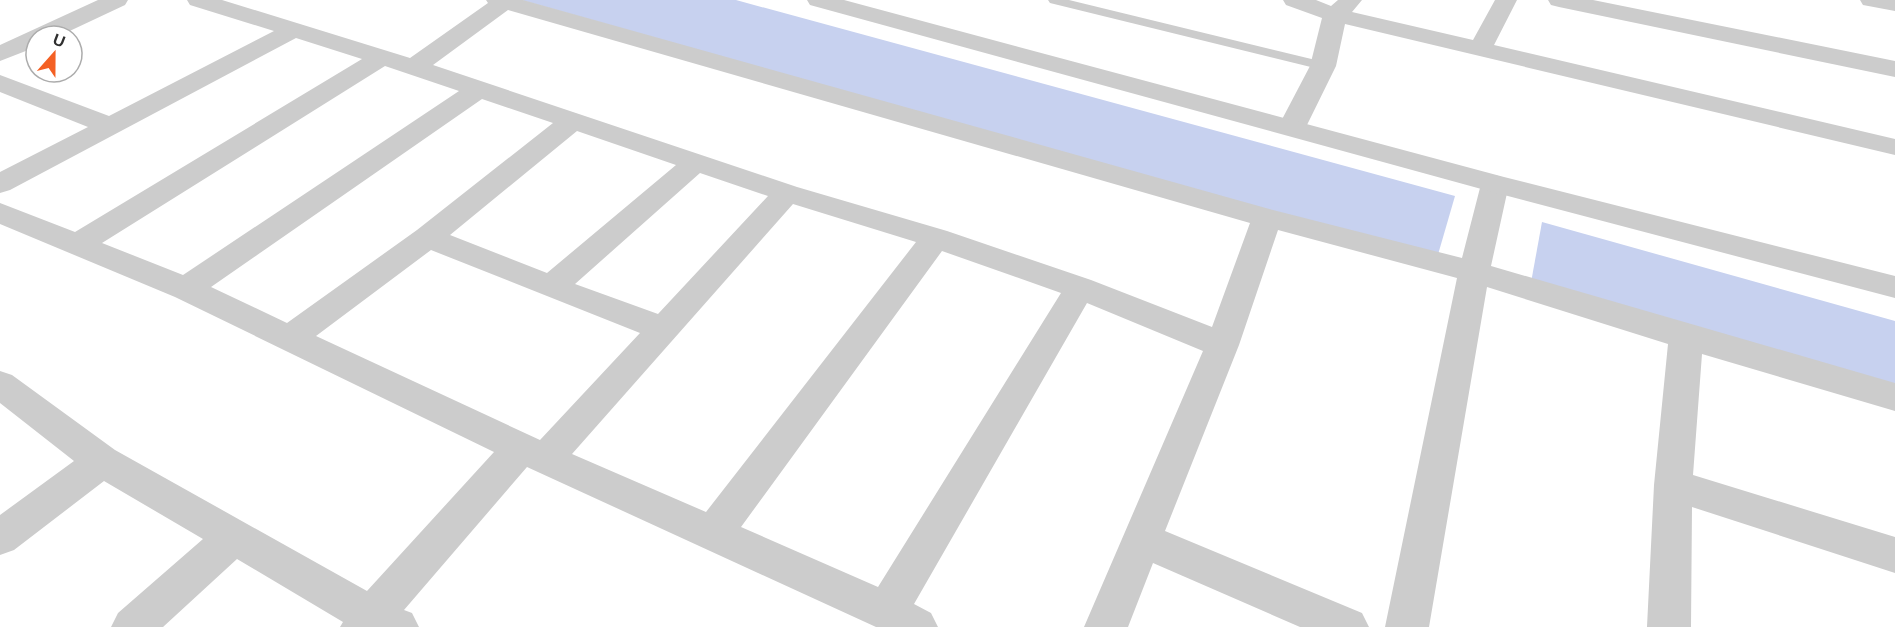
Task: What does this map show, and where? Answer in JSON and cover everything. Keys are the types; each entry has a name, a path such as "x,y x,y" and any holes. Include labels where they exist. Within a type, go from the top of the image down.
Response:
{"street":[{"path":"66,24 117,0"},
{"path":"198,0 414,67 787,193 936,238 1080,288 1222,345"},
{"path":"818,0 1495,184 1895,287"},
{"path":"1294,0 1343,7 1481,47 1895,147"},
{"path":"1481,47 1506,0"},
{"path":"1559,0 1895,69"},
{"path":"1871,0 1895,4"},
{"path":"414,67 501,1 1267,218 1474,272 1686,338 1895,397"},
{"path":"1292,127 1323,66 1343,7"},
{"path":"0,184 294,30"},
{"path":"0,54 24,43"},
{"path":"78,243 383,57"},
{"path":"0,83 112,127"},
{"path":"186,289 477,90"},
{"path":"291,337 429,237 574,120"},
{"path":"551,287 695,163"},
{"path":"1407,627 1474,272 1495,184"},
{"path":"1,386 102,461 235,536 377,623 533,453 663,328 787,193"},
{"path":"0,213 186,289 533,453 901,619 1080,288"},
{"path":"1106,627 1222,345 1267,218"},
{"path":"429,237 551,287 663,328"},
{"path":"714,533 936,238"},
{"path":"1669,627 1673,484 1686,338"},
{"path":"0,538 102,461"},
{"path":"1673,484 1895,555"},
{"path":"133,627 235,536"},
{"path":"1142,540 1347,627"}],"lane":[{"path":"1054,0 1323,66"}],"water":[{"path":"521,0 736,0 1455,196 1437,258"},
{"path":"1542,222 1895,321 1895,392 1530,288"}]}
